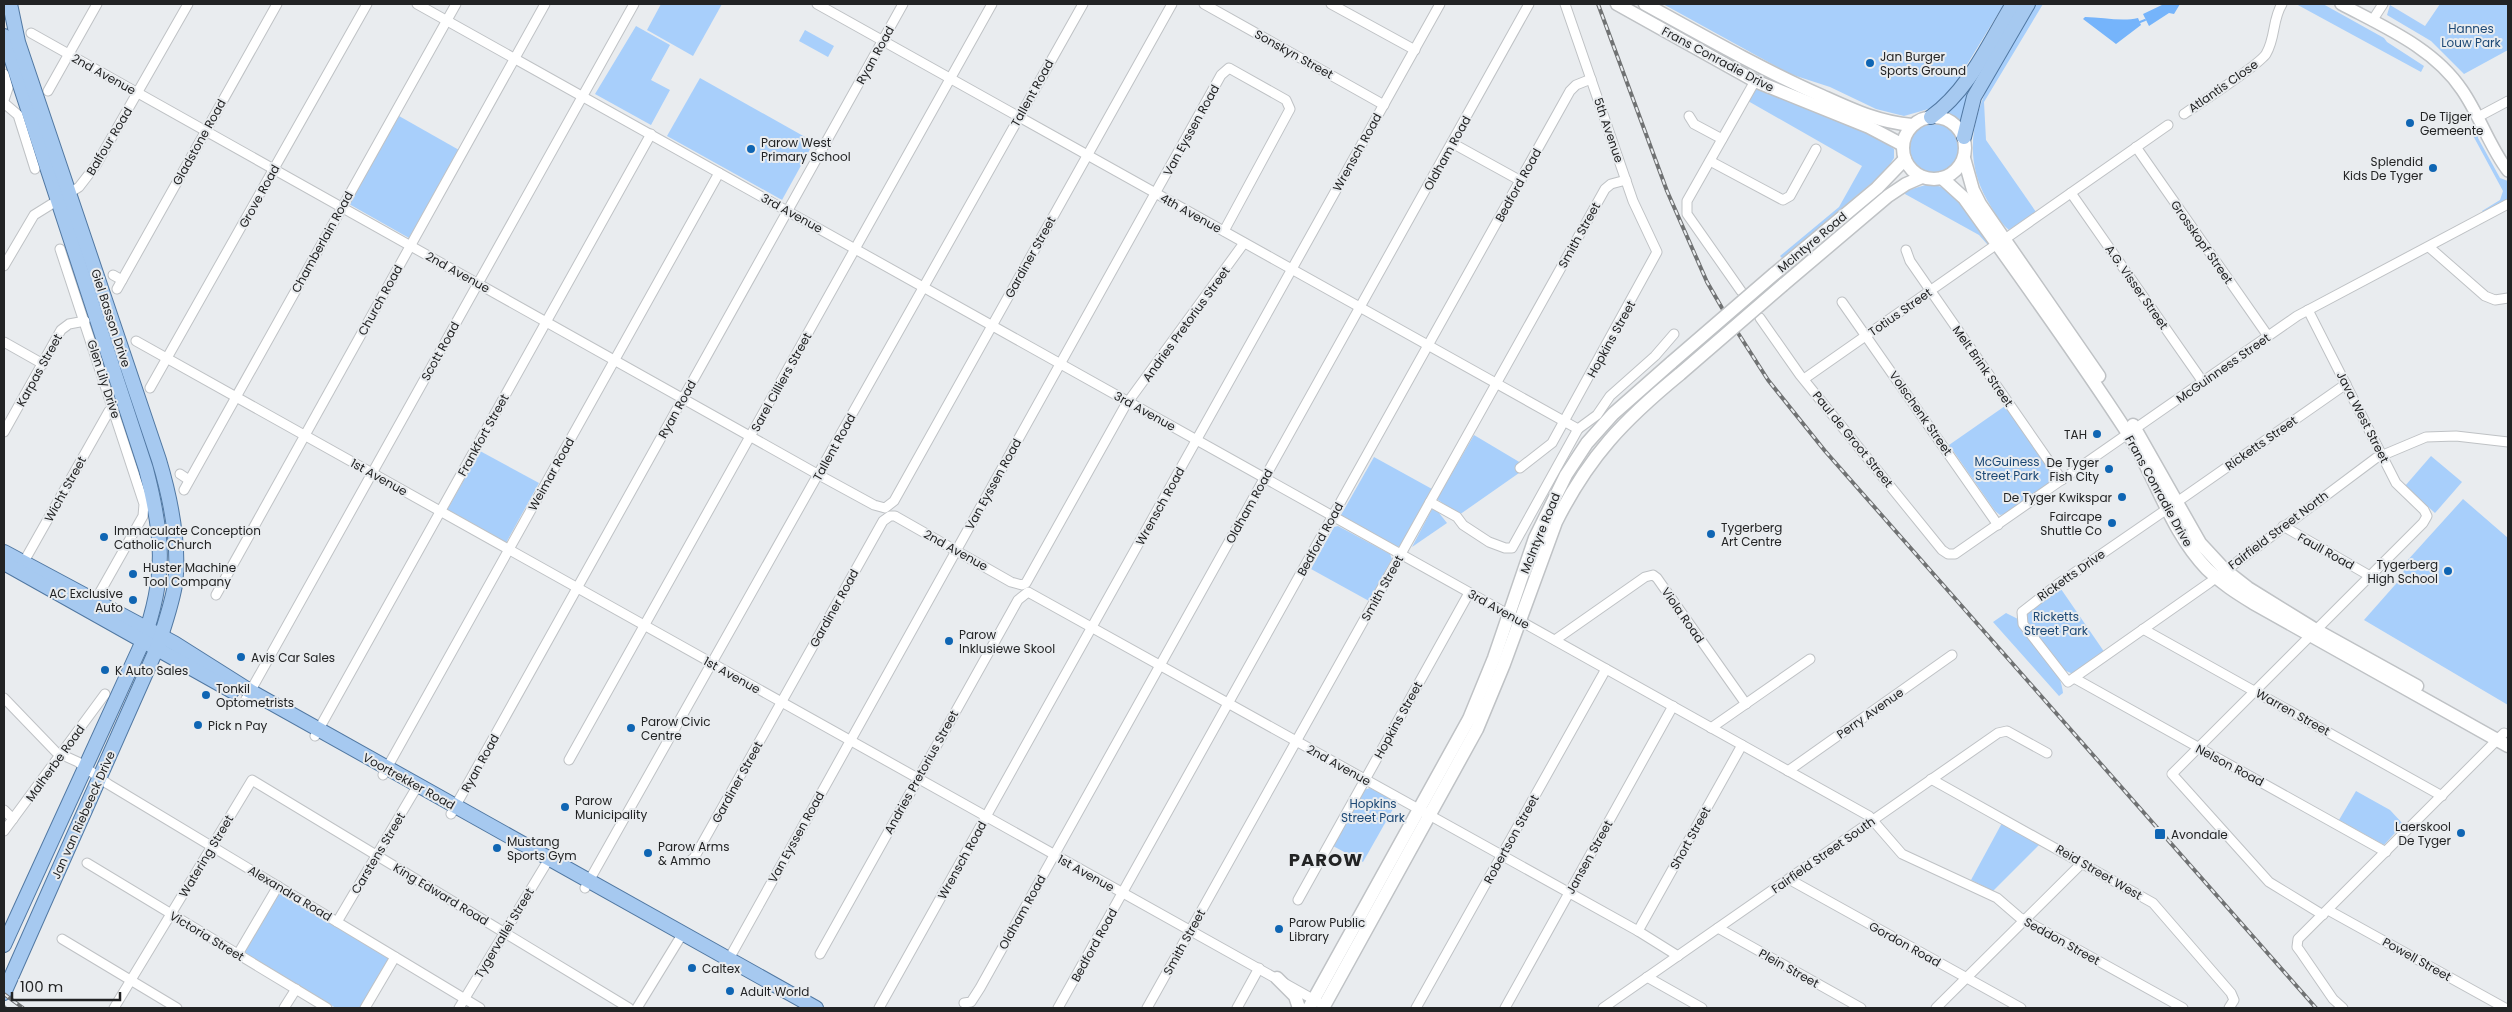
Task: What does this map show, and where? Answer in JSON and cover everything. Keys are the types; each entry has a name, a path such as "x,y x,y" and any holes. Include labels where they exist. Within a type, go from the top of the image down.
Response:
{"main road":[{"name":"Giel Basson Drive","path":"10,4 18,42 63,198 146,469 157,512 161,550 160,570 145,635"},
{"name":"Frans Conradie Drive","path":"1617,4 1755,81 1869,126 1903,145"},
{"name":"Frans Conradie Drive","path":"1645,4 1762,69 1790,82 1872,118 1912,125"},
{"path":"2013,4 1960,91 1948,105 1931,117 1912,125 1905,135 1903,145 1905,159 1910,168 1922,177 1942,178 1956,171 1964,158 1966,147 1964,138 1974,97 2028,4"},
{"name":"Giel Basson Drive","path":"4,36 160,460 170,496 176,568 171,604 159,642"},
{"path":"1931,117 1951,122 1964,138"},
{"name":"Frans Conradie Drive","path":"1964,158 1973,190 2001,241 2132,432 2172,505 2220,573 2248,588 2313,633 2505,739"},
{"name":"McIntyre Road","path":"1515,618 1535,538 1566,475 1587,443 1613,414 1774,274 1877,188 1905,159"},
{"name":"McIntyre Road","path":"1320,1006 1426,813 1515,618 1556,522 1582,475 1620,427 1680,374 1888,196 1906,184 1922,177"},
{"name":"Frans Conradie Drive","path":"1942,178 1964,198 2001,241"},
{"name":"Voortrekker Road","path":"4,552 21,567 159,642 248,695 587,885 727,962 816,1008"},
{"name":"Voortrekker Road","path":"4,563 21,567 95,601 145,635"},
{"name":"Jan van Riebeeck Drive","path":"4,945 145,635"},
{"name":"Voortrekker Road","path":"159,642 208,677 248,695"},
{"name":"Jan van Riebeeck Drive","path":"4,993 159,642"},
{"path":"143,680 158,663 166,660 192,673 208,677"},
{"name":"Voortrekker Road","path":"727,962 800,1008"},
{"path":"1277,978 1295,996 1299,1008"}],"street":[{"path":"48,91 98,4"},
{"name":"Balfour Road","path":"4,266 31,218 38,211 63,198 85,180 96,165 188,4"},
{"name":"Gladstone Road","path":"117,289 276,4"},
{"name":"Grove Road","path":"150,388 367,4"},
{"name":"3rd Avenue","path":"417,4 1873,819"},
{"name":"Chamberlain Road","path":"184,490 456,4"},
{"name":"Church Road","path":"216,596 545,4"},
{"name":"Scott Road","path":"248,695 634,4"},
{"name":"4th Avenue","path":"817,4 1578,430"},
{"name":"Ryan Road","path":"453,810 903,4"},
{"name":"Sarel Cilliers Street","path":"570,760 992,4"},
{"name":"Tallent Road","path":"587,885 1082,4"},
{"name":"Gardiner Street","path":"888,512 1172,4"},
{"name":"Sonskyn Street","path":"1204,4 1384,105"},
{"path":"1332,4 1414,50"},
{"name":"Wrensch Road","path":"880,1008 1440,4"},
{"name":"Oldham Road","path":"964,1003 972,1001 1529,4"},
{"name":"5th Avenue","path":"1565,4 1633,201 1656,248 1657,255"},
{"name":"Atlantis Close","path":"2184,114 2264,57 2274,37 2274,20 2282,4"},
{"path":"2341,4 2415,45 2435,60 2460,87 2498,156 2508,170"},
{"path":"2372,21 2383,4"},
{"name":"2nd Avenue","path":"31,33 1638,931 1678,956"},
{"name":"Van Eyssen Road","path":"727,962 1225,69 1231,69 1281,97 1290,106 1286,119 1224,232"},
{"path":"4,74 8,88 4,101 18,115 35,170"},
{"name":"Bedford Road","path":"1058,1008 1570,91 1576,85 1591,79"},
{"path":"1741,291 1686,211 1687,201 1755,81"},
{"path":"2478,117 2508,101"},
{"path":"1689,116 1694,124 1722,139"},
{"name":"Totius Street","path":"1804,379 2168,125"},
{"name":"Frankfort Street","path":"317,733 651,134"},
{"path":"1452,143 1521,181"},
{"name":"Grosskopf Street","path":"2136,147 2268,336"},
{"path":"1710,161 1782,200 1790,196 1816,149"},
{"name":"Weimar Road","path":"385,771 719,173"},
{"name":"Smith Street","path":"1147,1008 1605,189 1611,184 1626,180"},
{"name":"A.G. Visser Street","path":"2071,193 2203,382"},
{"name":"McGuinness Street","path":"1952,554 1958,553 2308,310 2508,204"},
{"name":"Andries Pretorius Street","path":"820,954 1129,402 1244,243"},
{"path":"2429,247 2485,296 2495,300 2508,298"},
{"name":"Glen Lily Drive","path":"60,249 114,409 144,511 95,601"},
{"name":"Melt Brink Street","path":"1906,250 1910,261 1930,291 2062,480"},
{"name":"Hopkins Street","path":"1520,468 1550,446 1657,255"},
{"path":"113,274 122,280"},
{"name":"Volschenk Street","path":"1842,302 1998,525"},
{"name":"Java West Street","path":"2308,310 2398,486 2424,510 2427,516 2425,522 2370,576"},
{"name":"Paul de Groot Street","path":"1760,318 1804,379 1942,550 1952,554"},
{"name":"Karpas Street","path":"4,432 64,326 85,321"},
{"path":"1430,502 1457,517 1463,525 1494,544 1505,548 1515,545 1578,430 1597,415 1610,396 1655,356 1674,334"},
{"name":"1st Avenue","path":"136,341 1277,978 1320,1006"},
{"path":"4,342 42,364"},
{"name":"Ricketts Street","path":"2172,505 2346,384"},
{"name":"Wicht Street","path":"21,567 109,411 114,409"},
{"name":"Fairfield Street North","path":"2071,680 2383,455 2426,437 2456,436 2508,442"},
{"path":"180,474 189,480"},
{"name":"Ricketts Drive","path":"2071,680 2023,624 2022,612 2066,578 2172,505"},
{"name":"Gardiner Road","path":"781,702 888,512"},
{"name":"Faull Road","path":"2283,526 2370,576"},
{"name":"Viola Road","path":"1555,640 1645,577 1653,575 1658,578 1746,704"},
{"path":"2198,748 2370,576"},
{"name":"Hopkins Street","path":"1298,900 1469,593"},
{"name":"Warren Street","path":"2143,629 2442,796"},
{"name":"Perry Avenue","path":"1788,771 1952,655"},
{"path":"1711,728 1810,659"},
{"name":"Robertson Street","path":"1416,1008 1606,669"},
{"name":"Nelson Road","path":"2071,680 2386,852"},
{"name":"Malherbe Road","path":"4,831 105,694"},
{"name":"Alexandra Road","path":"4,698 56,752 84,767 480,1008"},
{"name":"Gardiner Street","path":"691,860 703,842 781,702"},
{"name":"Jansen Street","path":"1505,1008 1673,706"},
{"name":"Fairfield Street South","path":"1603,1008 1873,819 2004,731 2047,753"},
{"path":"2343,1008 2333,999 2297,947 2298,939 2442,796 2505,739"},
{"name":"Short Street","path":"1638,931 1742,745"},
{"name":"Powell Street","path":"2198,748 2172,774 2269,882 2506,1008"},
{"name":"Reid Street West","path":"1932,779 2153,903 2231,993 2231,1006"},
{"name":"Watering Street","path":"114,1008 252,780"},
{"name":"King Edward Road","path":"252,780 629,1008"},
{"name":"Carstens Street","path":"336,922 416,789"},
{"path":"4,810 13,819"},
{"name":"Seddon Street","path":"1873,819 1901,853 1998,898 2024,920 2183,1008"},
{"name":"Tygervallei Street","path":"459,1008 548,862"},
{"name":"Victoria Street","path":"87,863 327,1008"},
{"path":"1936,1008 2082,863"},
{"name":"Gordon Road","path":"1791,877 1801,885 2021,1008"},
{"path":"238,954 278,886"},
{"name":"Plein Street","path":"1718,928 1861,1008"},
{"path":"637,1008 681,936"},
{"path":"62,939 177,1008"},
{"path":"365,1008 396,957"},
{"path":"1237,1008 1259,968"},
{"path":"1647,978 1702,1008"},
{"path":"284,1008 296,989"},
{"path":"1682,1008 1684,999"}],"green space":[{"path":"661,4 722,4 693,56 647,30"},
{"name":"Jan Burger Sports Ground","path":"1663,4 2004,4 1949,94 1932,108 1904,116 1876,109 1830,87 1790,74"},
{"path":"2017,4 2022,4 1962,125 1945,114"},
{"path":"2036,4 2043,4 1984,102 1986,140 2036,212 2009,230 1987,200 1976,174 1973,148 1976,122 1983,98 1995,73"},
{"path":"2296,4 2323,4 2384,38 2387,42 2424,66 2421,72"},
{"name":"Hannes Louw Park","path":"2440,4 2508,4 2508,50 2464,74 2431,41 2387,15 2390,5 2425,26"},
{"path":"636,26 670,45 651,80 670,90 651,125 595,94"},
{"path":"805,30 834,46 828,57 799,41"},
{"path":"700,78 814,142 782,200 667,136"},
{"path":"1758,88 1870,132 1894,149 1894,158 1885,172 1782,258 1780,256 1839,207 1862,166 1748,101 1753,91"},
{"path":"399,116 459,150 409,238 349,204"},
{"path":"1929,123 1939,123 1952,130 1959,143 1959,153 1952,166 1939,173 1929,173 1920,169 1913,162 1909,153 1909,143 1913,134 1920,127"},
{"path":"2473,129 2500,178 2508,181 2508,199 2483,213 2482,211 2500,200 2503,191 2470,130"},
{"path":"1929,184 1940,186 1949,191 1965,206 1989,243 1988,245 1979,235 1905,194 1905,191"},
{"name":"McGuiness Street Park","path":"2005,406 2053,475 2049,483 2005,514 2000,515 1995,511 1949,445"},
{"path":"1474,435 1521,463 1515,467 1519,473 1459,515 1437,499"},
{"path":"480,451 539,483 506,543 447,510"},
{"path":"2431,456 2462,482 2435,513 2405,486"},
{"path":"1374,457 1432,489 1400,547 1395,546 1341,515"},
{"name":"Tygerberg High School","path":"2463,499 2508,538 2508,705 2364,620 2402,577 2406,562"},
{"path":"1435,508 1447,523 1412,547 1432,509"},
{"path":"1338,526 1390,554 1392,559 1369,601 1311,569 1334,527"},
{"name":"Ricketts Street Park","path":"2061,589 2105,653 2073,674 2064,670 2026,622 2024,615"},
{"path":"2006,613 2018,619 2018,623 2052,664 2061,683 2063,693 2059,696 1993,622"},
{"name":"Hopkins Street Park","path":"1370,788 1397,802 1363,862 1333,846 1364,790"},
{"path":"2356,791 2390,810 2403,824 2384,845 2339,820"},
{"path":"2002,823 2040,844 1993,891 1971,880"},
{"path":"279,893 388,957 389,959 360,1008 336,1008 245,953"}],"shaded area":[{"path":"2164,4 2180,4 2174,14 2169,13 2149,26 2143,14"},
{"path":"2085,17 2138,18 2141,25 2116,44 2083,19"}],"waterway":[{"path":"2140,22 2145,20"}],"railway":[{"path":"1598,4 1667,191 1707,282 1768,380 1825,451 2316,1008"},
{"path":"4,994 23,1008"}],"place":[{"name":"Jan Burger Sports Ground","path":"1870,63"},
{"name":"De Tijger Gemeente","path":"2410,123"},
{"name":"Parow West Primary School","path":"751,149"},
{"name":"Splendid Kids De Tyger","path":"2433,168"},
{"name":"TAH","path":"2097,434"},
{"name":"De Tyger Fish City","path":"2109,469"},
{"name":"De Tyger Kwikspar","path":"2122,497"},
{"name":"Faircape Shuttle Co","path":"2112,523"},
{"name":"Tygerberg Art Centre","path":"1711,534"},
{"name":"Immaculate Conception Catholic Church","path":"104,537"},
{"name":"Tygerberg High School","path":"2448,571"},
{"name":"Huster Machine Tool Company","path":"133,574"},
{"name":"AC Exclusive Auto","path":"133,600"},
{"name":"Parow Inklusiewe Skool","path":"949,641"},
{"name":"Avis Car Sales","path":"241,657"},
{"name":"K Auto Sales","path":"105,670"},
{"name":"Tonkil Optometrists","path":"206,695"},
{"name":"Pick n Pay","path":"198,725"},
{"name":"Parow Civic Centre","path":"631,728"},
{"name":"Parow Municipality","path":"565,807"},
{"name":"Laerskool De Tyger","path":"2461,833"},
{"name":"Avondale","path":"2160,834"},
{"name":"Mustang Sports Gym","path":"497,848"},
{"name":"Parow Arms & Ammo","path":"648,853"},
{"name":"Parow Public Library","path":"1279,929"},
{"name":"Caltex","path":"692,968"},
{"name":"Adult World","path":"730,991"}],"district":[{"name":"PAROW","path":"1326,859"}]}
